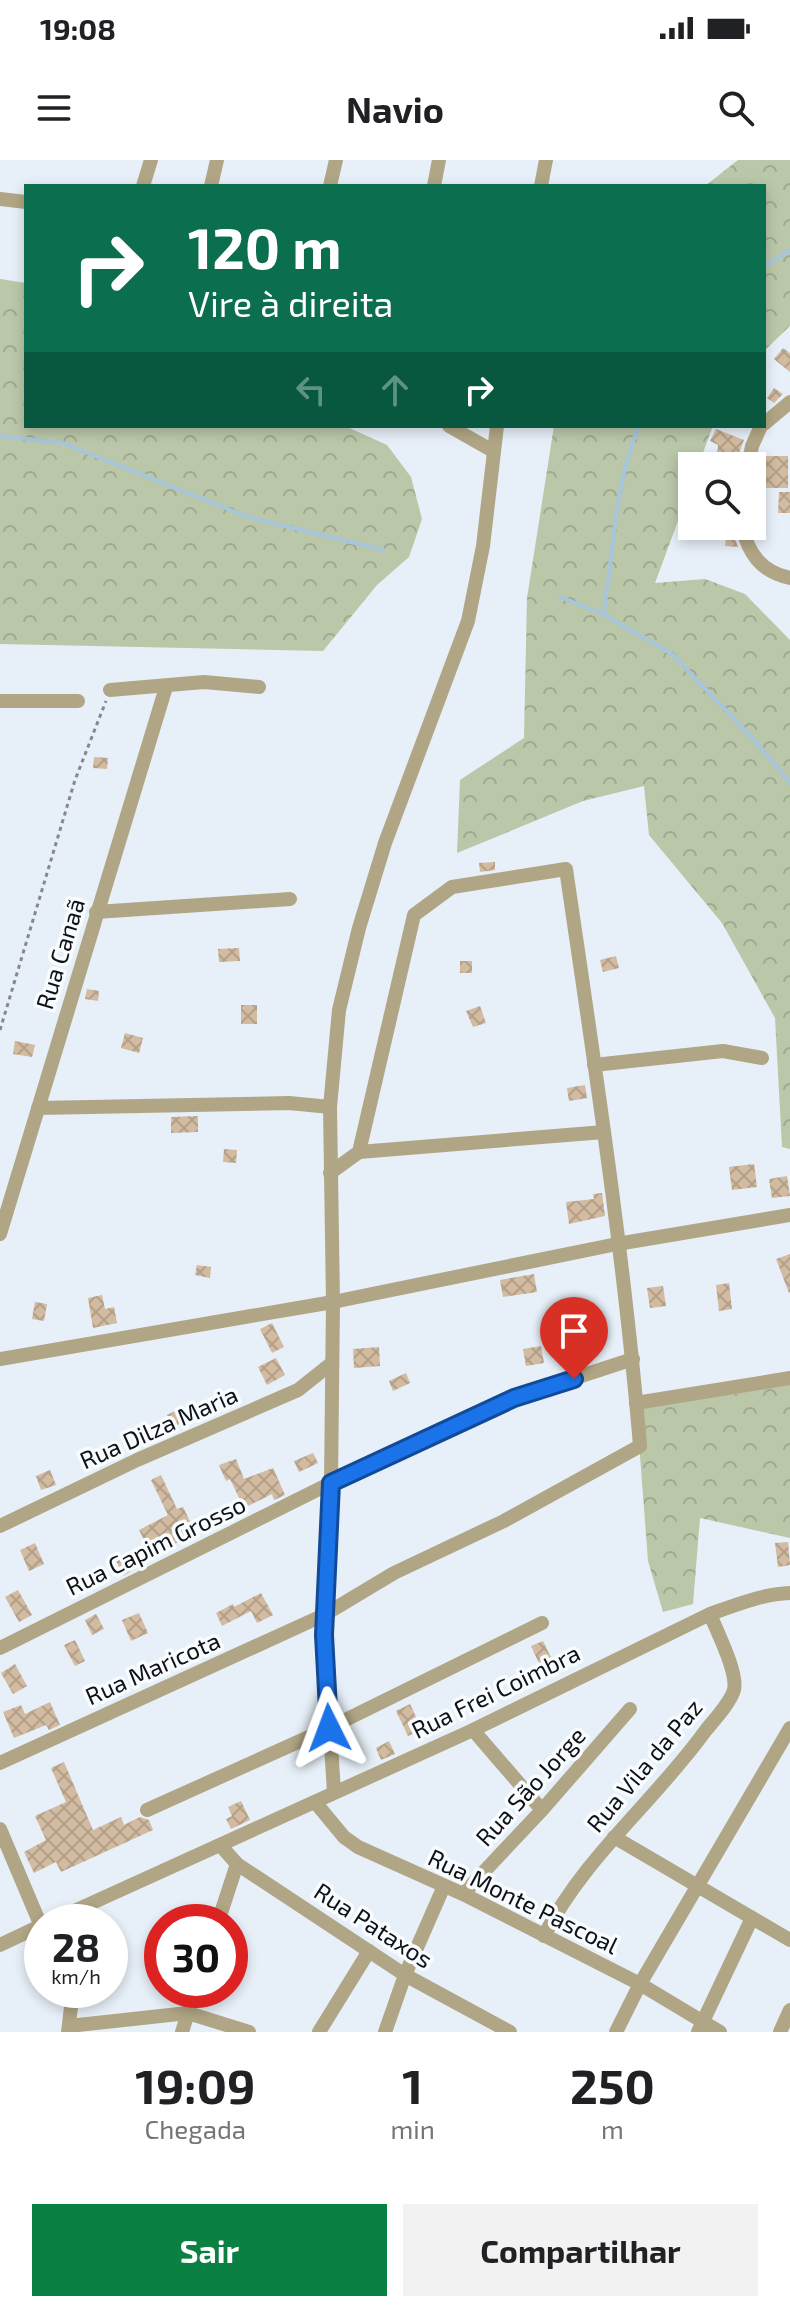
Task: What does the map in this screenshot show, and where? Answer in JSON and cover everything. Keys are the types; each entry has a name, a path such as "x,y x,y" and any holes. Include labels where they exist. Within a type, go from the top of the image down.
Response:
{"street":[{"path":"144,184 151,160"},
{"path":"211,184 217,160"},
{"path":"330,184 336,160"},
{"path":"434,184 439,160"},
{"path":"541,184 546,160"},
{"path":"0,199 24,202"},
{"path":"766,422 790,402"},
{"path":"453,428 493,451"},
{"path":"334,1792 324,1615 331,1483 333,1302 330,1107 339,1010 359,928 385,843 468,621 483,546 497,428"},
{"path":"751,452 761,428"},
{"path":"745,540 756,561 766,569 790,578"},
{"path":"110,690 204,682 259,687"},
{"name":"Rua Canaã","path":"0,1234 166,687"},
{"path":"0,701 78,701"},
{"path":"359,1152 414,915 452,887 566,869 604,1132 636,1403 790,1378"},
{"path":"96,912 290,899"},
{"path":"594,1065 723,1051 762,1058"},
{"path":"38,1108 289,1103 330,1107"},
{"path":"330,1173 359,1152 604,1132"},
{"path":"0,1359 333,1302 617,1244 790,1215"},
{"name":"Rua Capim Grosso","path":"0,1648 331,1483 514,1398 633,1359"},
{"name":"Rua Dilza Maria","path":"0,1526 137,1460 298,1390 332,1363"},
{"name":"Rua Maricota","path":"0,1763 324,1615 394,1573 504,1521 640,1446 636,1403"},
{"name":"Rua Frei Coimbra","path":"91,1904 473,1730 710,1614 763,1597 790,1593"},
{"name":"Rua Vila da Paz","path":"544,1936 561,1905 614,1837 685,1759 734,1692 732,1673 710,1614"},
{"path":"147,1810 329,1728 542,1623"},
{"name":"Rua São Jorge","path":"463,1894 630,1709"},
{"path":"616,2032 696,1886 790,1729"},
{"path":"473,1730 542,1810"},
{"name":"Rua Monte Pascoal","path":"315,1802 351,1843 463,1894 640,1984 701,2027 720,2032"},
{"path":"0,1829 38,1904"},
{"path":"614,1837 790,1940"},
{"name":"Rua Pataxos","path":"221,1846 237,1864 405,1975 510,2032"},
{"path":"224,1904 237,1864"},
{"path":"385,2032 405,1975 444,1886"},
{"path":"701,2027 752,1918"},
{"name":"Rua Frei Coimbra","path":"0,1945 24,1934"},
{"path":"319,2032 369,1951"},
{"path":"71,2008 68,2029 188,2013 249,2032"},
{"path":"182,2032 190,2008"},
{"path":"780,2032 790,2010"}],"path":[{"path":"0,1030 75,780 110,690"}],"green space":[{"path":"738,160 790,160 790,326 766,349 766,184 708,184"},
{"path":"0,279 24,283 24,428 349,428 387,445 411,477 422,519 409,557 377,585 323,651 0,644"},
{"path":"554,428 712,428 703,452 678,452 678,521 655,583 705,579 745,594 790,640 790,1149 782,1147 775,1018 722,923 649,835 644,786 583,801 457,853 460,780 524,738 527,598"},
{"path":"790,1378 790,1538 700,1518 693,1604 663,1612 648,1561 636,1403"}],"building":[{"path":"783,348 790,353 790,372 774,359"},
{"path":"774,388 783,394 774,403 767,398"},
{"path":"716,429 744,440 739,452 717,452 718,445 710,441"},
{"path":"766,456 788,456 788,488 766,488"},
{"path":"779,492 790,492 790,513 778,513"},
{"path":"726,540 736,540 738,547 725,546"},
{"path":"94,757 108,758 107,769 93,768"},
{"path":"495,862 495,870 480,872 479,863"},
{"path":"239,948 240,961 219,962 218,949"},
{"path":"616,956 619,968 603,972 600,960"},
{"path":"460,961 472,961 472,973 460,973"},
{"path":"87,989 99,991 98,1001 85,999"},
{"path":"241,1005 257,1005 257,1024 241,1024"},
{"path":"480,1006 486,1023 473,1027 466,1011"},
{"path":"125,1033 143,1038 139,1053 121,1048"},
{"path":"15,1041 35,1045 32,1057 13,1054"},
{"path":"585,1085 587,1098 569,1101 567,1088"},
{"path":"198,1116 198,1132 171,1133 171,1117"},
{"path":"224,1149 237,1150 236,1163 223,1162"},
{"path":"754,1164 757,1187 732,1190 729,1167"},
{"path":"787,1176 790,1196 772,1198 769,1179"},
{"path":"602,1193 605,1216 569,1224 566,1202 594,1199 593,1194"},
{"path":"790,1254 790,1292 789,1293 776,1259"},
{"path":"197,1265 211,1267 210,1278 195,1275"},
{"path":"534,1274 537,1292 503,1297 500,1280"},
{"path":"729,1283 732,1309 719,1311 716,1285"},
{"path":"663,1286 666,1306 650,1308 647,1288"},
{"path":"102,1295 105,1309 114,1307 117,1323 93,1328 88,1298"},
{"path":"35,1302 47,1304 44,1321 32,1319"},
{"path":"272,1323 284,1347 272,1353 260,1329"},
{"path":"541,1346 544,1363 526,1366 523,1349"},
{"path":"379,1347 380,1366 354,1368 353,1349"},
{"path":"276,1358 285,1375 267,1385 258,1367"},
{"path":"406,1373 410,1383 393,1391 389,1381"},
{"path":"179,1409 185,1421 174,1427 167,1415"},
{"path":"313,1453 318,1463 299,1472 294,1461"},
{"path":"236,1459 244,1479 273,1468 285,1495 274,1500 272,1494 244,1508 230,1479 226,1481 219,1465"},
{"path":"50,1470 56,1485 41,1490 36,1476"},
{"path":"161,1475 177,1509 183,1507 198,1538 182,1545 181,1541 152,1555 139,1530 168,1515 151,1480"},
{"path":"788,1542 790,1565 778,1567 775,1543"},
{"path":"35,1543 44,1564 29,1571 20,1550"},
{"path":"128,1553 135,1569 123,1576 115,1558"},
{"path":"18,1590 32,1615 19,1622 5,1597"},
{"path":"261,1593 273,1615 257,1623 251,1611 222,1626 216,1613"},
{"path":"139,1613 148,1633 131,1641 122,1620"},
{"path":"96,1614 104,1629 92,1635 85,1620"},
{"path":"75,1640 85,1661 75,1666 64,1645"},
{"path":"543,1641 556,1668 544,1674 531,1646"},
{"path":"15,1664 27,1686 13,1694 1,1673"},
{"path":"50,1702 60,1725 49,1730 46,1725 14,1738 3,1712 21,1705 25,1714"},
{"path":"410,1704 422,1730 408,1736 396,1711"},
{"path":"389,1741 395,1754 381,1760 376,1748"},
{"path":"64,1762 93,1830 121,1817 124,1825 140,1817 149,1820 153,1830 61,1872 56,1862 34,1873 24,1852 46,1840 35,1816 66,1802 51,1768"},
{"path":"241,1801 250,1820 231,1829 226,1819 232,1816 228,1807"}],"waterway":[{"path":"766,266 790,250"},
{"path":"603,614 619,496 638,428"},
{"path":"0,436 63,443 248,517 384,550"},
{"path":"560,597 603,614 672,654 756,742 790,783"}],"route":[{"path":"329,1728 324,1635 331,1483 514,1398 574,1379"}]}
